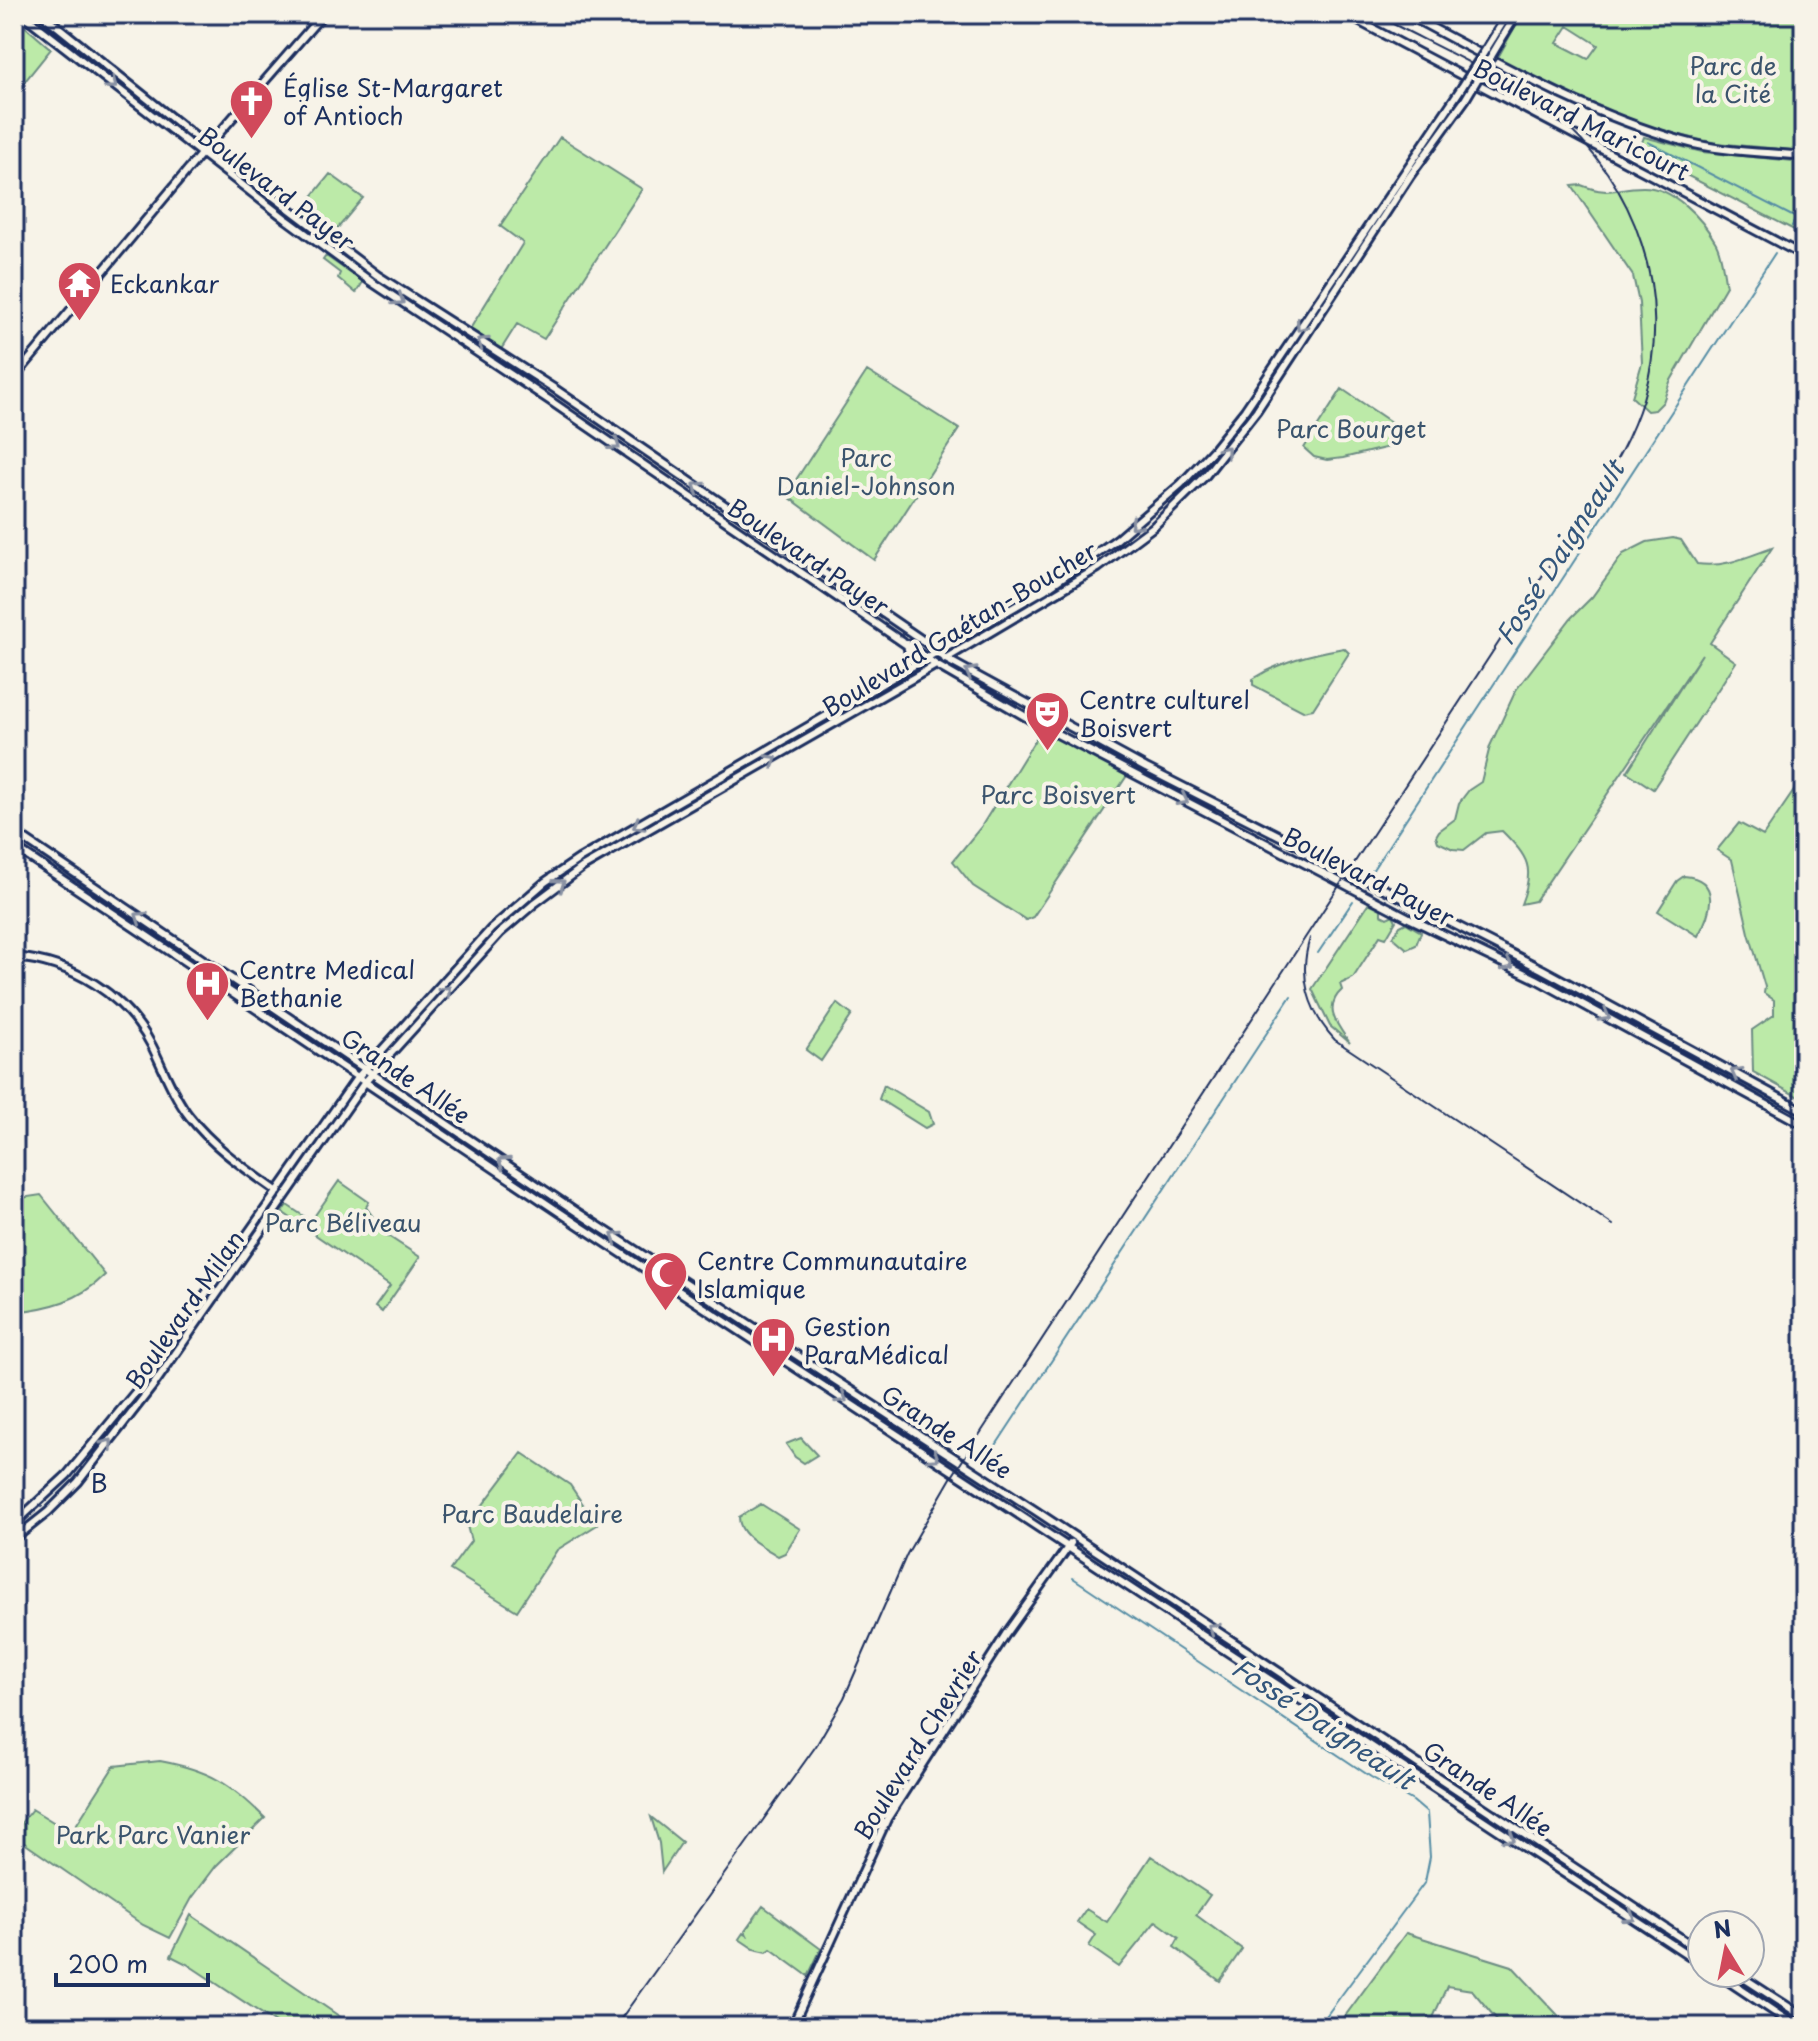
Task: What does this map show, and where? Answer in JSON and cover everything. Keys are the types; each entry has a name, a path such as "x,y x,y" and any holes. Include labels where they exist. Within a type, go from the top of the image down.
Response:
{"main road":[{"name":"Boulevard Payer","path":"22,14 370,281 936,665 988,696 1290,856 1536,979 1804,1125"},
{"name":"Boulevard Payer","path":"42,14 208,147 377,275 560,393 946,659 1296,846 1542,969 1804,1111"},
{"path":"14,378 201,154 323,14"},
{"name":"Boulevard Maricourt","path":"1345,14 1804,256"},
{"path":"1406,14 1562,96 1684,142 1804,156"},
{"name":"Boulevard Gaétan-Boucher","path":"365,1082 486,946 583,867 936,665 1098,568 1153,527 1206,475 1257,410 1410,176 1446,128 1504,28 1508,14"},
{"name":"Boulevard Gaétan-Boucher","path":"357,1078 491,929 545,882 579,859 924,657 1044,590 1093,558 1181,484 1245,410 1439,122 1517,14"},
{"path":"902,672 909,654 907,644"},
{"path":"988,696 994,686"},
{"path":"828,715 834,724"},
{"name":"Grande Allée","path":"14,832 577,1212 1686,1941"},
{"path":"1290,856 1296,846"},
{"name":"Grande Allée","path":"14,847 357,1078 1686,1953"},
{"path":"14,957 43,961 74,972 118,1001 145,1033 170,1085 190,1117 224,1153 285,1197"},
{"name":"Boulevard Milan","path":"14,1524 67,1475 121,1411 357,1078"},
{"name":"Boulevard Milan","path":"14,1539 48,1512 100,1455 155,1383 365,1082"},
{"name":"Boulevard Chevrier","path":"792,2027 887,1819 1006,1634 1075,1537"},
{"path":"1740,1989 1797,2027"},
{"path":"1761,1989 1804,2017"}],"green space":[{"name":"Parc de la Cité","path":"1522,14 1804,14 1804,151 1701,140 1648,126 1596,107 1496,61","holes":["1568,26 1598,45 1588,59 1557,43"]},
{"path":"14,17 51,49 14,95"},
{"path":"560,137 642,189 544,339 517,324 500,351 470,329 523,243 500,226"},
{"path":"1644,137 1702,152 1804,162 1804,235 1639,151"},
{"path":"330,174 363,198 333,234 301,210"},
{"path":"1572,186 1599,190 1643,187 1665,192 1695,214 1720,252 1726,286 1670,382 1663,402 1655,410 1647,411 1632,397 1642,363 1639,303 1633,276"},
{"path":"326,256 363,282 356,293 338,278 340,273 323,260"},
{"name":"Parc Daniel-Johnson","path":"867,371 959,429 874,560 786,495"},
{"name":"Parc Bourget","path":"1342,389 1404,431 1393,446 1327,460 1314,457 1304,448"},
{"path":"1673,538 1681,540 1697,564 1726,563 1772,548 1710,643 1736,662 1653,789 1627,772 1702,654 1535,901 1521,904 1528,881 1527,864 1524,856 1502,831 1486,833 1464,850 1438,842 1436,836 1455,819 1459,803 1469,790 1481,782 1490,746 1516,690 1571,618 1592,597 1623,554 1647,542"},
{"path":"1344,648 1349,653 1313,709 1303,711 1253,685 1253,679 1285,663"},
{"name":"Parc Boisvert","path":"1043,727 1128,774 1033,917 1026,920 973,886 953,861 981,827"},
{"path":"1804,776 1804,1100 1753,1072 1752,1030 1774,1015 1774,1000 1764,993 1732,860 1717,850 1739,823 1763,836"},
{"path":"1684,876 1696,878 1709,890 1707,917 1698,936 1658,911 1677,881"},
{"path":"1369,903 1381,909 1381,915 1387,918 1393,915 1396,921 1386,938 1380,936 1353,978 1340,984 1342,990 1333,1003 1334,1017 1350,1043 1330,1026 1312,989"},
{"path":"1406,923 1421,932 1416,945 1407,949 1393,937"},
{"path":"837,1003 852,1015 821,1061 806,1050"},
{"path":"884,1085 929,1112 933,1124 925,1128 879,1099"},
{"name":"Parc Béliveau","path":"339,1181 369,1202 366,1207 385,1234 420,1257 382,1312 375,1307 390,1286 282,1212 287,1205 311,1221"},
{"path":"41,1195 105,1275 85,1291 63,1302 14,1312 14,1199"},
{"path":"801,1438 817,1455 804,1463 795,1457 786,1444"},
{"name":"Parc Baudelaire","path":"522,1453 570,1485 597,1525 557,1550 517,1611 450,1570 471,1541 467,1526"},
{"path":"761,1504 800,1529 785,1553 778,1556 747,1535 740,1524 739,1517"},
{"name":"Park Parc Vanier","path":"160,1761 218,1780 265,1818 216,1866 192,1898 170,1938 143,1925 14,1836 32,1809 71,1833 114,1766"},
{"path":"651,1817 682,1842 662,1872 659,1843"},
{"path":"1151,1856 1210,1895 1196,1915 1242,1949 1220,1981 1174,1947 1179,1938 1156,1921 1119,1967 1089,1946 1096,1935 1077,1922 1086,1909 1107,1922"},
{"path":"763,1906 821,1949 808,1976 771,1949 767,1952 754,1949 739,1939 743,1933 747,1935 745,1931"},
{"path":"191,1915 355,2027 282,2027 171,1956"},
{"path":"1406,1933 1512,1966 1569,2027 1503,2027 1472,1990 1447,1986 1429,2027 1337,2027"}],"waterway":[{"name":"Fossé Daigneault","path":"1648,142 1796,218 1792,226"},
{"path":"1796,217 1804,191"},
{"name":"Fossé Daigneault","path":"1372,871 1775,253"},
{"name":"Fossé Daigneault","path":"1318,953 1353,901"},
{"name":"Fossé Daigneault","path":"985,1462 1291,996"},
{"name":"Fossé Daigneault","path":"1073,1578 1427,1813 1430,1857 1425,1882 1318,2027"}],"railway":[{"path":"615,2027 816,1746 844,1698 907,1554 951,1478 1609,474 1639,412 1652,360 1654,321 1651,282 1642,244 1627,207 1607,173 1583,142 1534,101 1490,74 1374,14"},
{"path":"1310,938 1305,966 1308,992 1318,1017 1335,1040 1613,1225"}],"place":[{"name":"Église St-Margaret of Antioch","path":"252,140"},
{"name":"Eckankar","path":"79,322"},
{"name":"Centre culturel Boisvert","path":"1048,752"},
{"name":"Centre Medical Bethanie","path":"208,1022"},
{"name":"Centre Communautaire Islamique","path":"666,1313"},
{"name":"Gestion ParaMédical","path":"773,1379"}],"district":[{"name":"B","path":"100,1482"}]}
